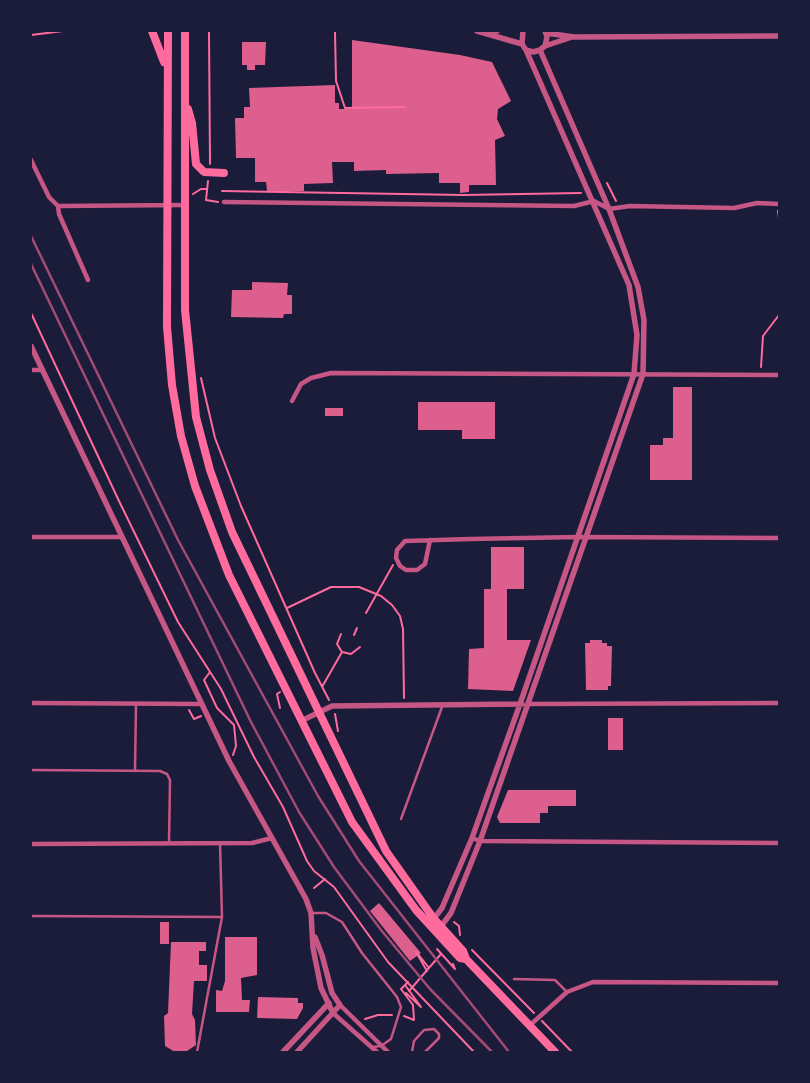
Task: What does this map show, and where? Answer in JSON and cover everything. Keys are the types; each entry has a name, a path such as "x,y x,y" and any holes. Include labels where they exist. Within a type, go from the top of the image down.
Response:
{"highway":[{"path":"152,31 162,53 166,74"},
{"path":"168,31 166,74 169,205 167,327 172,384 181,436 195,486 229,575 352,822 460,958 466,959 555,1052"},
{"path":"185,31 185,97 189,204 185,310 196,417 210,470 232,532 318,713 386,851 431,922"},
{"path":"185,42 191,31"},
{"path":"185,97 192,123 196,164 204,172 224,173"}],"street":[{"path":"477,31 524,47 533,52 574,37"},
{"path":"486,33 497,31"},
{"path":"431,922 442,908 472,838 634,374 637,335 634,304 629,285 594,201 524,47 523,31"},
{"path":"438,930 451,913 480,841 588,538 644,374 643,303 609,209 543,48 545,32 574,37 779,36"},
{"path":"31,160 49,197 58,206 59,214 88,280"},
{"path":"224,202 574,206 594,201 609,209 619,206 734,208 757,203 779,204"},
{"path":"58,206 189,204"},
{"path":"31,346 229,761 304,894 311,912 314,935 313,948 319,980 328,1004 333,1013 377,1052"},
{"path":"31,370 43,370"},
{"path":"292,401 301,384 311,378 331,373 779,375"},
{"path":"31,537 121,537"},
{"path":"430,540 425,564 417,570 406,570 400,566 396,558 397,550 404,541 430,540 578,537 779,538"},
{"path":"31,703 202,704"},
{"path":"301,722 332,706 779,703"},
{"path":"31,844 252,843 272,838"},
{"path":"472,838 480,841 779,843"},
{"path":"314,935 322,955 334,998 388,1052"},
{"path":"529,1026 567,992 594,982 779,983"},
{"path":"283,1052 334,998"},
{"path":"297,1052 340,1005"}],"lane":[{"path":"135,771 136,703"},
{"path":"401,820 442,705"},
{"path":"31,770 160,771 167,774 170,780 169,843"},
{"path":"197,1052 222,917 220,843"},
{"path":"311,912 326,913 342,922 362,953 398,997 401,1007 391,1039 381,1046 372,1047"},
{"path":"31,916 222,917"},
{"path":"514,979 556,980 567,992"},
{"path":"412,1052 414,1041 424,1030 434,1029 439,1034 439,1038 425,1052"}],"path":[{"path":"31,35 63,31"},
{"path":"209,31 210,172 206,189 208,202 224,202"},
{"path":"336,31 336,81 345,108 405,108"},
{"path":"596,180 604,177 619,206"},
{"path":"222,191 580,194 582,186 586,184"},
{"path":"189,204 193,194 201,189 206,189"},
{"path":"31,313 178,622 210,672 282,807 307,861 360,920 388,962 474,1052"},
{"path":"761,375 761,341 779,315"},
{"path":"201,374 204,399 220,452 241,506 332,706"},
{"path":"366,613 396,558"},
{"path":"286,608 331,587 359,586 377,593 392,605 400,616 404,629 404,706"},
{"path":"354,635 357,628"},
{"path":"341,634 337,644 342,652 351,654 360,647"},
{"path":"322,687 342,652"},
{"path":"210,672 204,680 217,708 234,725 236,746 229,761"},
{"path":"314,888 325,879"},
{"path":"459,932 462,940"},
{"path":"468,946 572,1052"},
{"path":"437,949 455,969 449,959"},
{"path":"427,971 416,952 429,968"},
{"path":"410,991 441,954"},
{"path":"405,985 421,1007 412,1001 401,988 408,982"},
{"path":"412,1001 420,995"},
{"path":"362,1020 378,1015 399,1015 414,1020 412,1001"}],"building":[{"path":"352,40 460,55 492,62 511,101 498,109 497,119 505,136 495,140 496,185 469,185 469,192 460,193 460,183 439,183 439,173 386,174 386,170 354,171 354,162 332,162 333,183 304,184 304,191 267,191 266,182 255,182 255,158 236,158 235,118 244,118 244,107 250,107 249,88 335,85 335,103 339,103 339,109 352,109"},
{"path":"242,42 266,42 265,65 255,65 255,70 247,70 247,65 242,65"},
{"path":"252,282 288,283 287,295 292,295 292,314 284,314 283,318 231,317 232,290 252,290"},
{"path":"673,387 692,387 692,480 650,480 650,445 663,445 663,438 673,438"},
{"path":"418,402 495,402 495,439 462,439 462,430 418,430"},
{"path":"325,408 343,408 343,416 325,416"},
{"path":"491,547 524,547 524,589 507,589 507,640 531,640 513,691 468,689 469,649 484,648 484,589 491,589"},
{"path":"590,640 602,640 602,643 607,643 607,646 612,646 611,686 608,686 608,690 586,690 585,643 590,643"},
{"path":"608,718 623,718 623,750 608,750"},
{"path":"508,790 576,790 576,806 548,806 548,813 540,813 540,823 500,823 497,817"},
{"path":"379,903 421,953 410,961 370,911"},
{"path":"160,922 169,922 169,944 160,944"},
{"path":"225,937 257,937 257,975 241,978 242,1000 250,1000 249,1012 216,1012 216,990 222,991 225,981"},
{"path":"171,942 206,942 206,951 199,951 199,965 207,965 207,981 194,981 192,1014 195,1020 196,1045 187,1051 175,1052 165,1046 164,1016 168,1013"},
{"path":"258,997 298,998 298,1003 303,1003 303,1008 297,1019 257,1018"}],"railway":[{"path":"31,236 178,540 318,796 359,861 509,1052"},
{"path":"31,264 251,722 299,812 334,867 381,930 430,989 492,1052"}]}
